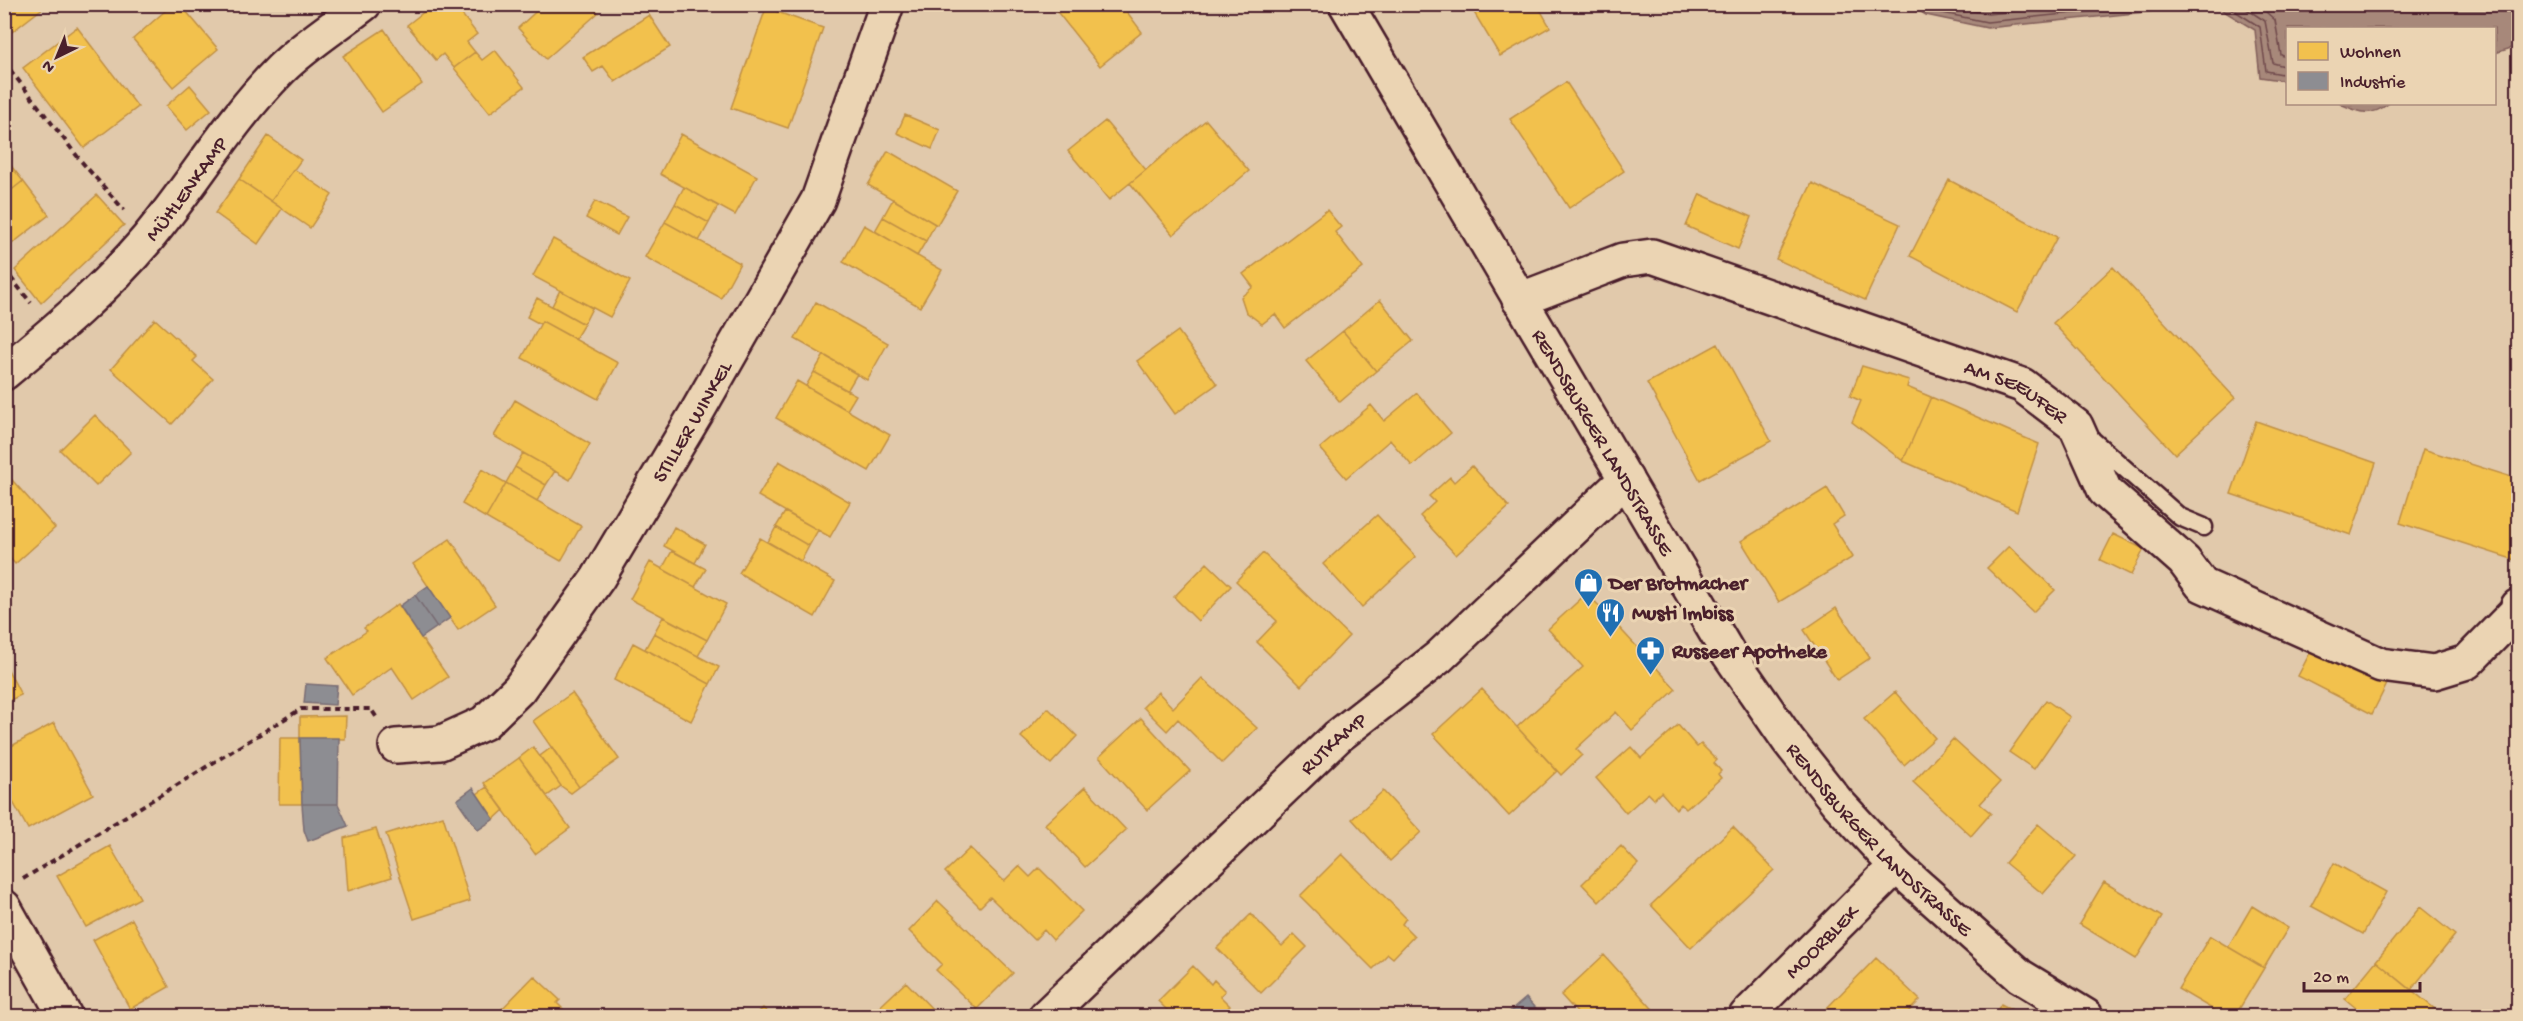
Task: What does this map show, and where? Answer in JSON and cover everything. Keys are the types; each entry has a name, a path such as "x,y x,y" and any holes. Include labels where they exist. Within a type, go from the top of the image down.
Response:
{"street":[{"name":"MÜHLENKAMP","path":"4,373 62,324 148,238 244,109 282,67 364,4"},
{"name":"STILLER WINKEL","path":"396,746 440,743 484,723 519,689 598,579 818,200 887,4"},
{"name":"RENDSBURGER LANDSTRASSE","path":"1346,4 1728,653 1788,740 1837,802 1896,866 2020,976 2086,1017"},
{"name":"AM SEEUFER","path":"1519,300 1623,260 1652,256 2022,385 2076,426 2105,491 2184,561 2202,585 2381,664 2434,672 2467,662 2516,612 2518,606"},
{"name":"RUTKAMP","path":"1046,1017 1337,737 1439,657 1626,479"},
{"name":"MOORBLEK","path":"1746,1017 1896,866"},
{"path":"10,896 65,1017"}],"lane":[{"path":"2076,426 2180,517 2204,527"}],"path":[{"path":"4,62 81,161 148,238"},
{"path":"10,896 301,709 372,710 396,746"}],"water":[{"path":"1909,5 2214,5 1987,28 1926,15"},
{"path":"2214,5 2518,5 2518,46 2496,53 2496,27 2286,27 2286,81 2260,77 2255,30"},
{"path":"2343,105 2386,105 2376,111 2359,111"}],"building: Wohnen":[{"path":"4,4 48,4 4,38"},
{"path":"173,4 180,4 218,49 173,87 133,39"},
{"path":"434,4 454,4 477,34 467,42 475,52 454,68 443,54 436,60 407,25"},
{"path":"544,4 591,4 598,13 546,59 518,28"},
{"path":"1051,4 1121,4 1142,32 1100,66"},
{"path":"1469,4 1537,4 1550,27 1500,56"},
{"path":"766,8 823,28 788,128 731,108"},
{"path":"649,15 670,47 615,82 603,66 593,72 583,57"},
{"path":"77,27 138,107 84,148 23,68"},
{"path":"384,29 422,84 382,112 343,56"},
{"path":"495,50 524,87 490,113 454,68 475,52 482,60"},
{"path":"1566,82 1624,171 1569,208 1510,119"},
{"path":"190,85 211,110 187,130 166,106"},
{"path":"905,115 940,130 932,149 897,133"},
{"path":"1206,120 1249,171 1173,235 1130,183"},
{"path":"1105,121 1146,170 1109,200 1068,151"},
{"path":"681,134 757,176 735,215 660,174"},
{"path":"268,136 301,160 271,201 239,179"},
{"path":"888,151 957,191 937,225 868,185"},
{"path":"4,157 23,181 4,196"},
{"path":"294,169 332,195 310,228 271,201"},
{"path":"239,179 282,209 258,244 215,213"},
{"path":"1949,180 2057,237 2017,312 1910,256"},
{"path":"23,181 49,215 4,250 4,196"},
{"path":"1812,183 1900,224 1865,300 1776,259"},
{"path":"684,187 718,206 709,223 675,204"},
{"path":"1700,194 1752,217 1738,249 1686,226"},
{"path":"97,195 124,225 41,303 15,270"},
{"path":"893,199 935,224 926,241 883,217"},
{"path":"595,201 627,217 617,235 586,218"},
{"path":"675,204 709,223 699,241 665,222"},
{"path":"1327,210 1341,227 1335,232 1363,268 1285,328 1275,314 1262,324 1246,312 1241,297 1253,287 1243,274"},
{"path":"883,217 926,241 917,256 875,231"},
{"path":"665,222 740,263 721,298 645,257"},
{"path":"864,225 942,270 920,307 843,262"},
{"path":"553,239 630,281 610,317 533,276"},
{"path":"2113,267 2235,398 2175,454 2053,323"},
{"path":"560,290 592,308 584,324 552,306"},
{"path":"537,298 584,324 575,339 542,321 540,324 527,317"},
{"path":"1380,300 1413,341 1376,371 1343,331"},
{"path":"816,302 888,343 867,380 795,339"},
{"path":"155,319 197,357 193,361 213,379 172,424 111,369"},
{"path":"542,321 618,363 598,399 522,358"},
{"path":"1178,331 1217,384 1175,414 1137,361"},
{"path":"1343,331 1376,371 1340,402 1306,361"},
{"path":"1718,344 1771,441 1700,480 1647,383"},
{"path":"824,355 857,374 847,391 814,372"},
{"path":"1862,366 1909,380 1907,387 1931,397 1903,461 1852,422 1861,401 1850,396"},
{"path":"814,372 856,395 847,410 806,386"},
{"path":"797,381 890,435 869,471 776,418"},
{"path":"1417,393 1451,433 1412,466 1390,440 1346,478 1320,448 1371,405 1384,421"},
{"path":"1931,397 2039,444 2017,511 1903,461"},
{"path":"515,400 590,444 570,480 494,436"},
{"path":"95,415 131,452 96,486 60,450"},
{"path":"2256,421 2376,463 2351,535 2231,494"},
{"path":"2423,449 2518,479 2518,561 2400,523"},
{"path":"523,453 555,471 546,485 515,467"},
{"path":"779,461 850,502 830,537 758,496"},
{"path":"1472,466 1509,507 1456,555 1420,516 1435,502 1429,496 1450,477 1454,482"},
{"path":"515,467 546,485 537,501 506,483"},
{"path":"482,469 506,483 486,518 462,504"},
{"path":"4,471 55,528 15,564 4,552"},
{"path":"506,483 581,526 561,561 486,518"},
{"path":"1827,488 1844,516 1832,524 1853,557 1779,602 1741,541"},
{"path":"785,512 818,530 809,546 776,527"},
{"path":"1377,515 1416,557 1362,607 1323,564"},
{"path":"674,527 705,544 695,563 664,546"},
{"path":"776,527 809,546 801,561 768,542"},
{"path":"2113,534 2144,549 2131,575 2100,560"},
{"path":"760,538 835,581 815,617 739,573"},
{"path":"450,539 495,605 458,630 413,564"},
{"path":"2009,546 2055,590 2033,612 1987,568"},
{"path":"672,551 706,569 695,587 662,569"},
{"path":"1263,553 1349,636 1301,686 1257,642 1277,621 1236,581"},
{"path":"650,562 726,604 707,640 630,599"},
{"path":"1207,563 1231,586 1198,621 1174,597"},
{"path":"1587,593 1676,689 1632,730 1616,712 1576,749 1582,755 1561,775 1517,727 1583,667 1548,629"},
{"path":"398,604 448,677 414,700 392,667 352,695 327,658 367,631 364,628"},
{"path":"1836,608 1870,658 1837,680 1804,630"},
{"path":"663,617 707,640 698,656 654,633"},
{"path":"654,633 719,667 710,684 645,649"},
{"path":"633,643 710,684 691,721 614,680"},
{"path":"2314,645 2387,684 2372,714 2298,676"},
{"path":"4,662 21,695 4,703"},
{"path":"1202,678 1257,728 1222,763 1178,719 1167,731 1143,707 1158,692 1173,708"},
{"path":"1482,689 1557,771 1509,816 1433,734"},
{"path":"1895,692 1935,738 1904,765 1864,719"},
{"path":"572,693 619,759 579,787 533,721"},
{"path":"2046,700 2070,717 2034,769 2009,752"},
{"path":"1048,708 1077,736 1051,764 1021,737"},
{"path":"346,716 345,739 300,738 300,717"},
{"path":"1141,718 1190,771 1147,810 1099,757"},
{"path":"54,723 93,794 28,829 4,786 4,750"},
{"path":"1678,725 1697,747 1701,744 1717,760 1714,763 1721,771 1718,774 1721,778 1686,809 1681,804 1676,809 1661,792 1654,799 1648,793 1626,813 1596,778 1631,747 1641,758"},
{"path":"280,738 300,738 302,804 279,804"},
{"path":"1953,739 2000,782 1980,804 1991,813 1971,836 1913,782"},
{"path":"533,747 561,786 547,796 519,758"},
{"path":"552,747 579,787 571,793 561,786 540,756"},
{"path":"519,758 570,828 535,854 484,783"},
{"path":"487,787 504,810 494,819 477,794"},
{"path":"1085,787 1126,830 1085,867 1045,824"},
{"path":"1383,791 1421,832 1390,861 1352,819"},
{"path":"443,816 470,901 414,919 386,834"},
{"path":"2038,824 2076,856 2043,894 2005,863"},
{"path":"1733,827 1774,870 1691,948 1651,905"},
{"path":"376,829 392,877 348,891 344,838"},
{"path":"110,846 140,898 86,927 57,876"},
{"path":"1621,846 1638,864 1599,902 1582,884"},
{"path":"970,848 1004,881 1019,866 1030,877 1039,868 1082,911 1053,940 1044,930 1034,940 990,897 980,907 945,872"},
{"path":"1342,854 1406,918 1402,924 1414,936 1393,958 1388,954 1373,969 1300,896"},
{"path":"2334,863 2386,892 2363,934 2311,906"},
{"path":"2104,882 2162,917 2136,959 2079,924"},
{"path":"938,901 1013,973 977,1009 936,970 942,964 909,931"},
{"path":"2252,906 2288,928 2264,968 2228,947"},
{"path":"2420,907 2455,935 2411,990 2376,961"},
{"path":"1251,914 1282,946 1294,934 1307,947 1261,993 1217,948"},
{"path":"132,919 169,987 130,1009 93,940"},
{"path":"2210,936 2264,968 2235,1016 2224,1016 2178,989"},
{"path":"1604,955 1659,1016 1580,1016 1561,995"},
{"path":"1876,958 1920,1000 1904,1016 1819,1016"},
{"path":"2376,961 2441,1014 2438,1016 2366,1016 2345,999"},
{"path":"1193,966 1211,984 1214,980 1225,991 1220,996 1230,1006 1219,1016 1173,1016 1158,1001"},
{"path":"534,976 560,1000 557,1003 570,1016 500,1016 497,1014"},
{"path":"906,982 939,1016 870,1016"},
{"path":"2001,1004 2024,1016 1994,1016"},
{"path":"763,1008 772,1016 755,1016"}],"building: Industrie":[{"path":"428,586 450,618 437,627 415,595"},
{"path":"415,595 437,627 421,638 400,606"},
{"path":"306,684 337,686 335,705 304,703"},
{"path":"300,738 339,738 338,804 302,804"},
{"path":"473,788 494,819 478,830 457,800"},
{"path":"302,804 338,804 348,826 308,841 304,830"},
{"path":"1526,998 1542,1016 1505,1016"}],"place":[{"name":"Der Brotmacher","path":"1588,608"},
{"name":"Musti Imbiss","path":"1611,638"},
{"name":"Russeer Apotheke","path":"1651,676"}]}
